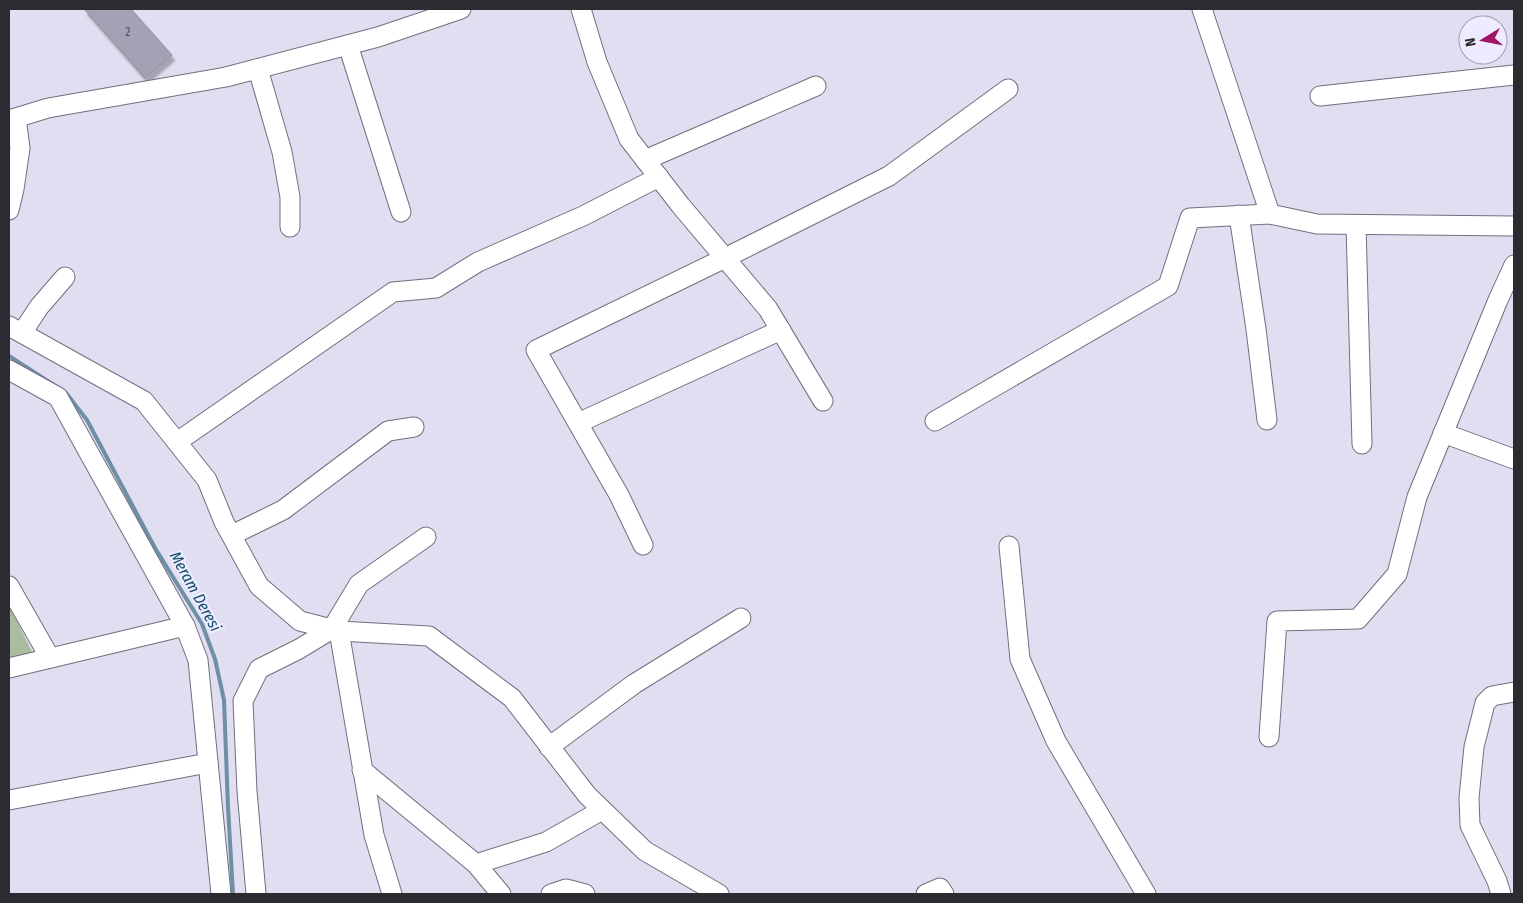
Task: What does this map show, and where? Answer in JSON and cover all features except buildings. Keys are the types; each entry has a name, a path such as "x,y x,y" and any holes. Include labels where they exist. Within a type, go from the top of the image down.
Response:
{"street":[{"path":"9,210 20,148 11,118 48,108 226,77 378,37 461,9"},
{"path":"581,9 597,62 629,139 768,309 823,401"},
{"path":"1202,9 1270,214"},
{"path":"348,45 402,212"},
{"path":"258,69 282,152 290,198 290,227"},
{"path":"1320,96 1514,75"},
{"path":"645,160 816,86"},
{"path":"643,546 619,496 536,350 889,176 1008,89"},
{"path":"177,442 393,292 436,288 478,262 583,216 659,177"},
{"path":"935,421 1168,286 1190,218 1270,214 1317,224 1514,226"},
{"path":"1239,215 1267,420"},
{"path":"1356,225 1362,444"},
{"path":"1269,737 1277,621 1358,619 1397,574 1417,497 1514,265"},
{"path":"65,277 39,307 15,329 144,402 207,480 224,522 259,586 300,621 336,630 429,636 512,698 587,796 645,851 720,894"},
{"path":"578,423 781,330"},
{"path":"9,370 58,397 185,626 198,660 221,894"},
{"path":"232,535 283,510 388,431 414,427"},
{"path":"1443,433 1514,458"},
{"path":"256,894 247,791 243,701 259,669 336,630 359,584 426,537"},
{"path":"1009,546 1020,659 1056,740 1146,894"},
{"path":"9,586 50,658"},
{"path":"550,747 634,684 741,618"},
{"path":"9,668 185,626"},
{"path":"336,630 374,835 392,894"},
{"path":"1501,894 1497,881 1470,825 1469,798 1474,747 1485,703 1492,696 1514,692"},
{"path":"9,800 208,763"},
{"path":"362,770 476,864 501,894"},
{"path":"476,864 546,842 602,810"},
{"path":"926,894 940,888 944,894"},
{"path":"551,894 566,889 585,894"}],"green space":[{"path":"9,605 33,654 9,660"}],"waterway":[{"name":"Meram Deresi","path":"9,356 60,389"},
{"name":"Meram Deresi","path":"66,393 87,420 155,548 202,624 215,659 224,700 233,894"}]}
